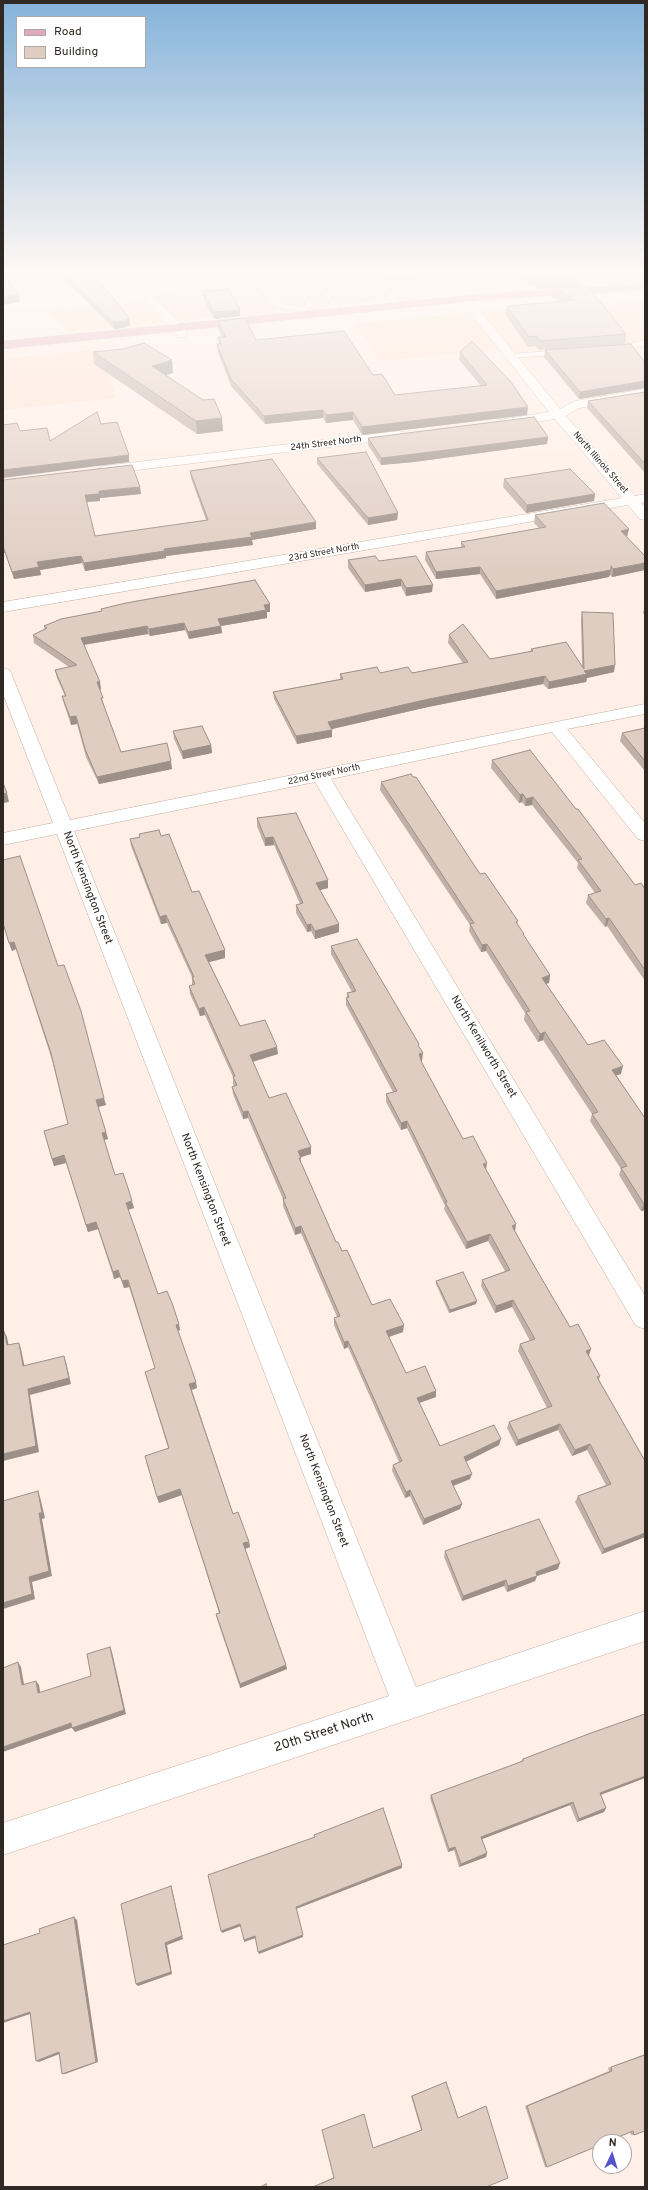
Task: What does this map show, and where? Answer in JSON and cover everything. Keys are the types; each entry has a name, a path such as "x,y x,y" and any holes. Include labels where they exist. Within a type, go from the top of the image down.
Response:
{"street":[{"name":"North Illinois Street","path":"525,374 558,415 639,500 645,516"},
{"path":"491,424 558,415 575,405 645,393"},
{"name":"24th Street North","path":"90,471 412,434"},
{"name":"23rd Street North","path":"3,607 639,500"},
{"name":"North Kensington Street","path":"3,673 408,1706"},
{"name":"22nd Street North","path":"3,839 645,709"},
{"path":"556,726 645,835"},
{"name":"North Kenilworth Street","path":"320,776 645,1318"},
{"name":"20th Street North","path":"3,1839 408,1706 645,1626"}],"shaded area":[{"path":"3,374 108,374 116,398 3,410"}],"building":[{"path":"126,374 164,374 203,400 214,399 222,418 196,421"},
{"path":"229,374 382,374 395,395 487,385 478,374 504,374 511,382 528,407 362,427 353,412 326,415 323,410 264,416 231,379"},
{"path":"565,374 645,374 645,381 580,392"},
{"path":"645,392 645,464 588,401"},
{"path":"97,412 101,424 117,422 129,455 3,470 3,425 17,423 20,431 47,428 50,441"},
{"path":"534,417 548,437 381,458 368,438"},
{"path":"366,452 398,513 368,518 317,458"},
{"path":"272,459 316,522 250,533 252,537 164,549 165,551 84,563 81,556 37,562 39,567 12,572 3,546 3,480 132,465 140,487 99,491 99,494 85,495 95,536 208,520 190,471"},
{"path":"570,469 595,494 527,505 504,479"},
{"path":"604,503 629,529 621,531 645,556 645,563 613,569 611,566 611,570 496,591 480,567 436,572 426,552 465,547 461,542 546,527 535,515"},
{"path":"375,556 379,561 416,556 433,585 406,588 401,579 365,585 348,560"},
{"path":"255,580 270,604 264,605 266,610 218,619 221,626 188,632 184,623 149,629 147,626 81,638 100,682 97,682 103,698 101,698 121,752 167,743 171,761 97,777 85,749 76,716 70,717 62,696 66,696 55,670 77,665 33,635 47,628 44,626 61,619 102,611 101,609 126,603"},
{"path":"582,612 613,613 615,665 584,671 587,674 549,682 545,676 429,699 328,722 332,730 296,736 273,692 343,679 340,674 377,667 380,673 408,667 412,673 468,662 449,635 463,624 490,659 533,651 531,649 566,642 584,669"},
{"path":"202,726 211,745 182,751 173,731"},
{"path":"645,728 645,761 622,733"},
{"path":"530,750 576,809 578,809 635,885 641,883 645,889 645,970 609,918 606,919 588,895 601,891 578,860 582,859 533,797 526,799 523,794 520,795 492,760"},
{"path":"411,774 413,777 416,777 480,874 485,873 518,921 516,922 523,934 550,975 542,978 588,1045 604,1040 623,1066 612,1070 645,1118 645,1204 621,1168 627,1166 592,1114 598,1112 545,1032 540,1034 526,1012 530,1011 487,944 482,945 470,924 474,923 381,782"},
{"path":"3,783 7,793 3,794"},
{"path":"296,813 328,880 316,883 339,924 315,931 311,924 307,925 296,905 303,903 273,837 265,838 257,818"},
{"path":"159,830 161,836 169,834 192,892 199,891 225,950 205,955 240,1026 265,1020 277,1047 250,1055 269,1098 286,1093 311,1147 298,1151 301,1158 299,1158 336,1242 338,1242 342,1251 347,1250 372,1305 390,1299 404,1325 386,1331 406,1373 425,1366 436,1391 417,1398 440,1446 494,1425 501,1439 464,1457 472,1474 451,1481 462,1504 424,1519 410,1490 406,1492 393,1465 402,1461 348,1341 344,1342 334,1318 340,1316 301,1226 295,1228 283,1199 286,1198 248,1111 243,1112 232,1087 237,1085 233,1077 235,1076 204,1007 199,1009 189,986 195,984 192,977 194,977 166,915 160,917 130,839 140,837 139,834"},
{"path":"20,856 58,966 64,965 81,1011 104,1098 96,1100 106,1132 102,1133 115,1175 123,1173 132,1201 126,1203 158,1294 167,1291 172,1303 179,1324 176,1325 196,1382 189,1384 233,1514 238,1512 249,1542 243,1543 286,1665 240,1684 216,1614 220,1613 180,1489 157,1497 145,1456 169,1448 145,1372 155,1368 128,1280 122,1281 118,1270 113,1272 96,1222 86,1225 64,1155 52,1159 44,1131 68,1124 51,1053 14,942 9,943 3,923 3,860"},
{"path":"357,939 419,1044 418,1045 423,1053 419,1054 422,1063 463,1139 473,1136 487,1163 483,1164 516,1224 512,1226 532,1262 570,1327 578,1324 591,1349 586,1351 600,1376 597,1377 645,1461 645,1533 604,1549 578,1496 611,1484 590,1444 575,1450 560,1424 518,1440 509,1422 552,1406 520,1344 535,1339 513,1300 496,1306 482,1280 510,1270 490,1234 467,1242 445,1202 447,1202 407,1121 401,1123 386,1094 397,1091 346,998 349,997 347,993 356,991 331,946"},
{"path":"463,1272 477,1301 450,1310 436,1281"},
{"path":"3,1331 7,1345 19,1343 23,1366 64,1356 69,1378 28,1389 36,1446 3,1454"},
{"path":"38,1491 42,1513 39,1513 49,1571 29,1577 32,1594 3,1603 3,1501"},
{"path":"539,1519 560,1563 536,1572 537,1576 508,1586 506,1580 463,1596 445,1551"},
{"path":"110,1647 124,1710 72,1728 71,1723 3,1747 3,1668 18,1662 22,1685 36,1681 38,1693 91,1676 87,1654"},
{"path":"645,1714 645,1776 600,1793 606,1808 579,1819 573,1802 481,1837 487,1853 461,1864 455,1847 449,1849 431,1795 523,1761 523,1759 591,1733"},
{"path":"383,1808 402,1865 296,1907 303,1935 258,1952 255,1936 244,1940 240,1924 221,1931 208,1875 315,1837 314,1835"},
{"path":"171,1886 182,1936 165,1943 171,1972 136,1984 121,1904"},
{"path":"74,1917 96,2062 62,2074 59,2052 36,2061 30,2012 3,2021 3,1945 40,1933 39,1929"},
{"path":"645,2055 645,2131 634,2135 633,2131 626,2134 592,2134 592,2148 547,2167 527,2106 612,2071 611,2067"},
{"path":"446,2082 458,2118 486,2106 508,2178 486,2187 313,2187 334,2178 322,2130 364,2114 373,2148 422,2130 412,2096"},
{"path":"266,2184 267,2187 260,2187"}]}
